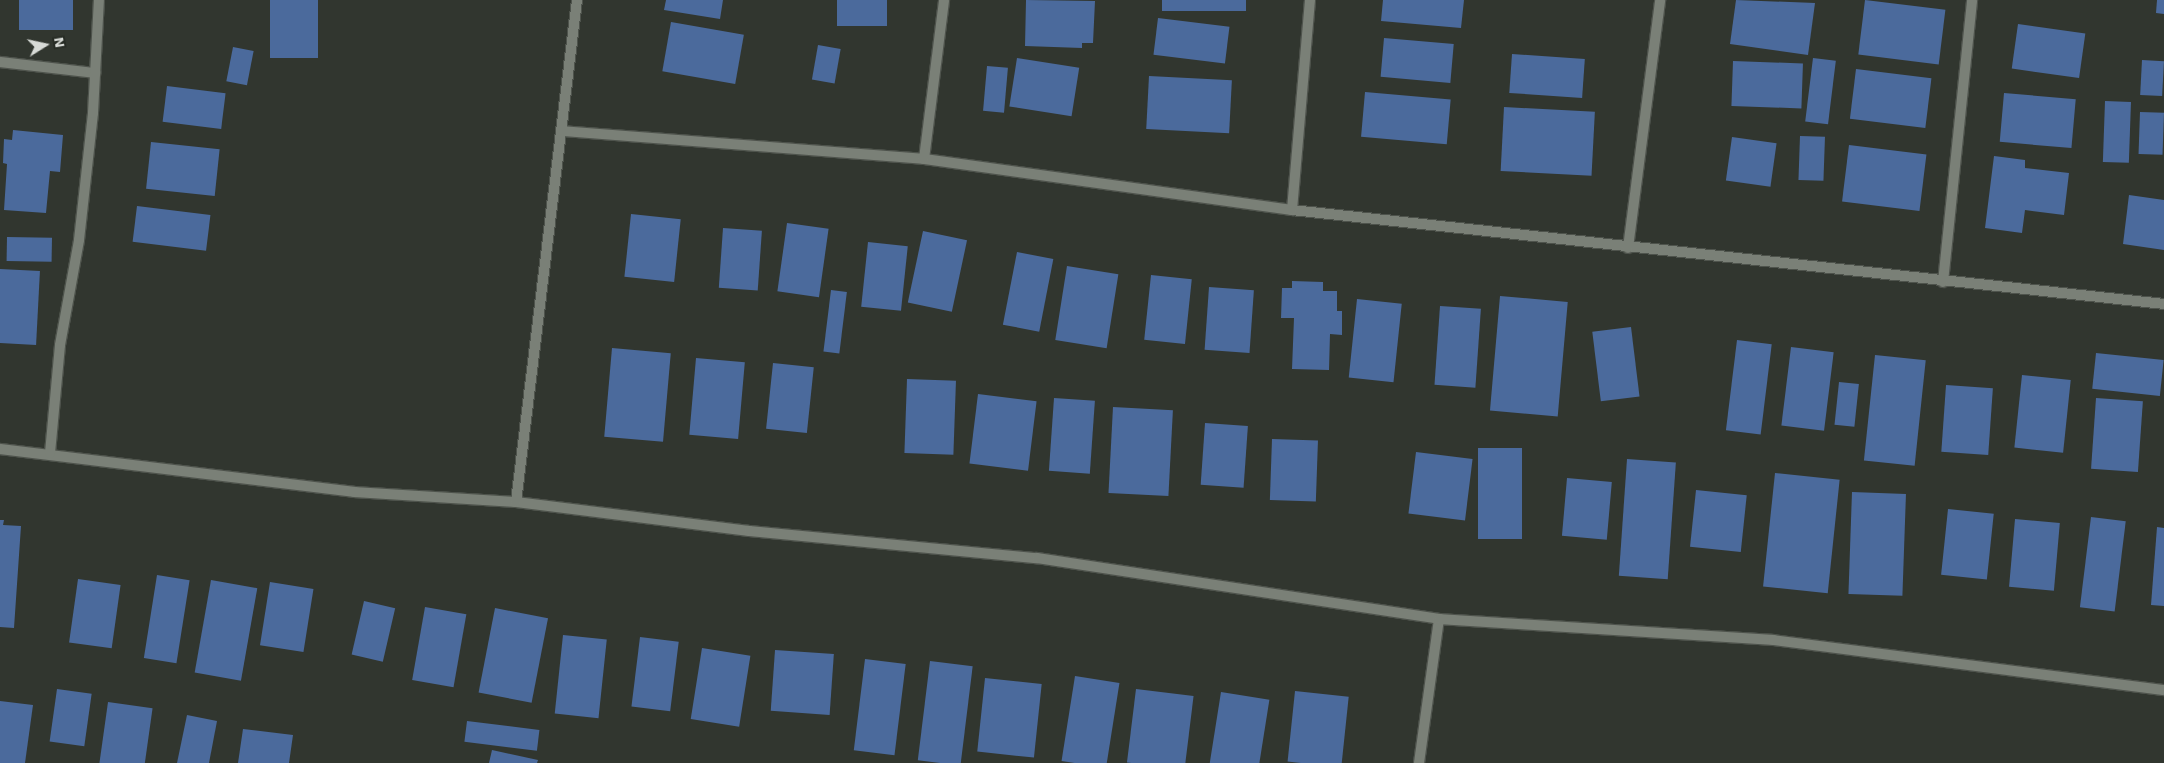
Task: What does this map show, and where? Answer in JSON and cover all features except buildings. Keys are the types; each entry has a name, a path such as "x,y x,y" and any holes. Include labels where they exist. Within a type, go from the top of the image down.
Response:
{"street":[{"path":"50,453 60,346 79,240 100,0"},
{"path":"516,502 578,0"},
{"path":"924,159 944,0"},
{"path":"1292,210 1310,0"},
{"path":"1628,248 1660,0"},
{"path":"1943,282 1972,0"},
{"path":"0,62 95,73"},
{"path":"562,131 924,159 1292,210 1943,282 2164,304"},
{"path":"0,449 50,453 354,492 516,502 749,531 1037,558 1439,619 1773,640 2164,690"},
{"path":"1419,763 1439,619"}]}
